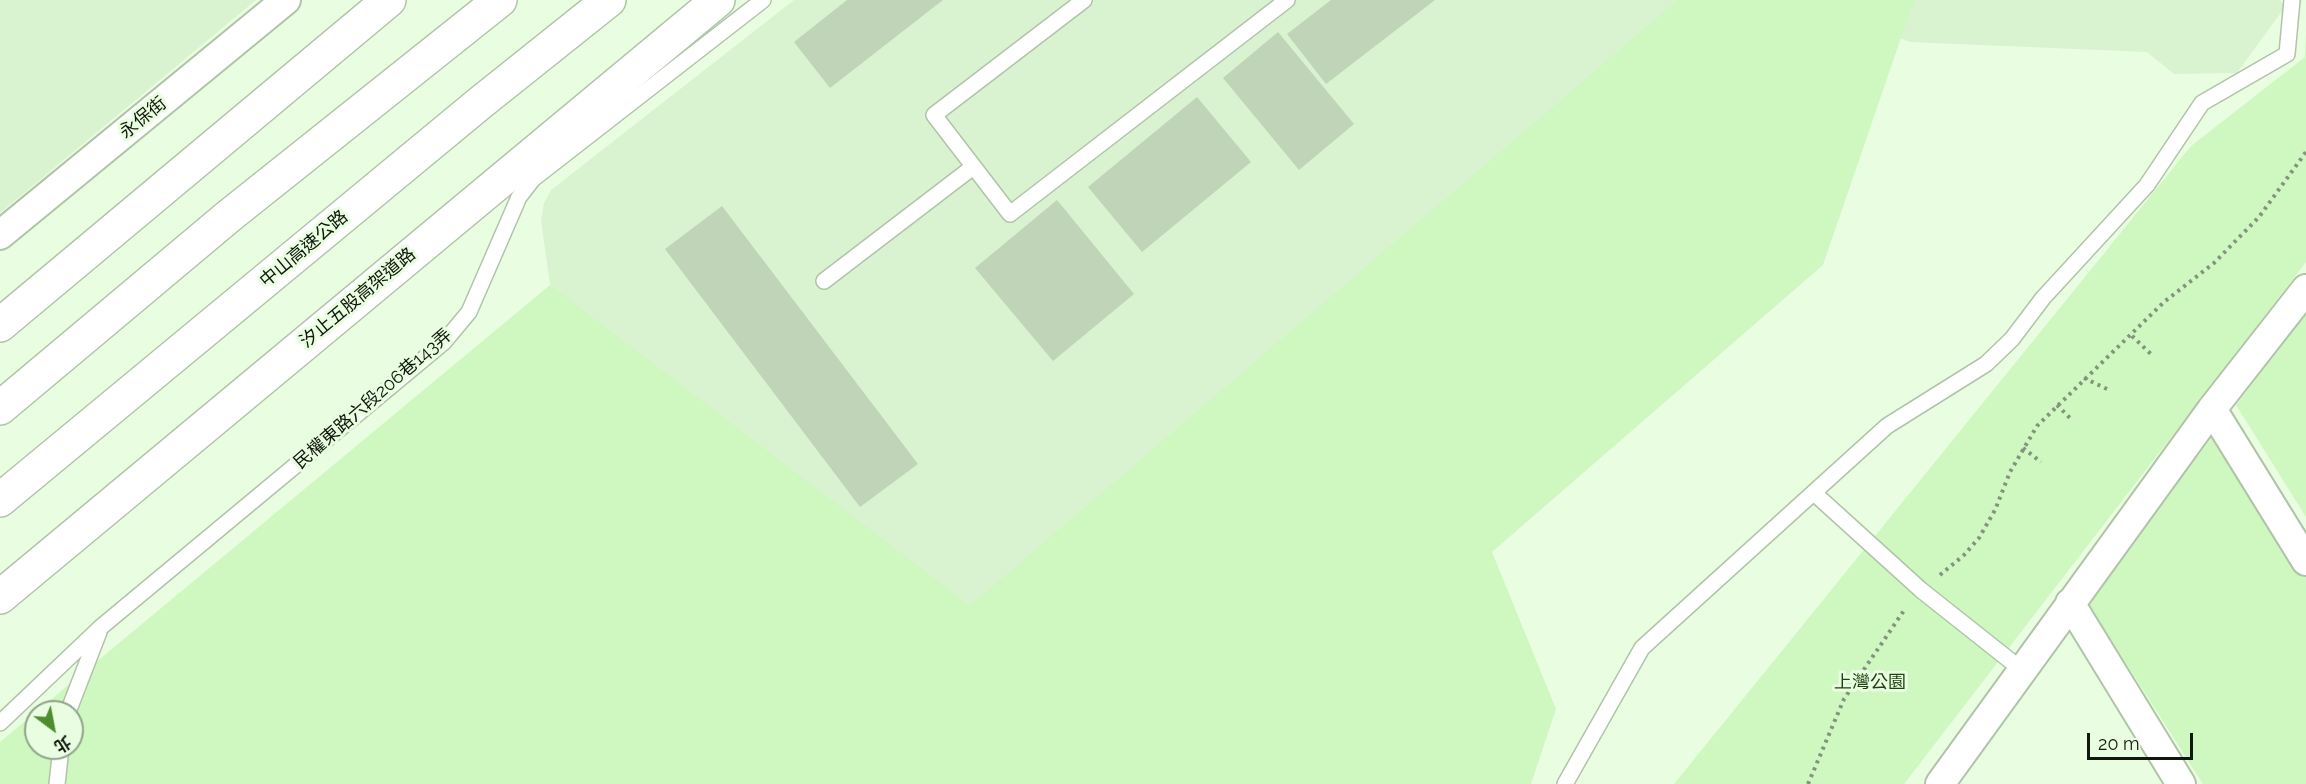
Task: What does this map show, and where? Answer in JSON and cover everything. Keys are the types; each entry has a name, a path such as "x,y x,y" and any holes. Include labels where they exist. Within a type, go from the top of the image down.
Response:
{"highway":[{"path":"0,325 389,0"},
{"path":"0,408 229,216 500,0"},
{"name":"中山高速公路","path":"0,500 480,103 609,0"},
{"name":"汐止五股高架道路","path":"0,597 717,0"}],"street":[{"name":"永保街","path":"0,235 286,0"},
{"path":"1940,784 2212,409 2306,289"},
{"path":"2212,409 2306,561"},
{"path":"2070,603 2181,784"}],"lane":[{"name":"民權東路六段206巷143弄","path":"0,723 101,627 444,342 469,312 519,197 533,179 763,0"},
{"path":"1084,0 934,115 1010,214 1287,0"},
{"path":"1565,784 1642,648 1887,426 1986,364 2012,339 2043,298 2147,185 2202,103 2287,54 2292,0"},
{"path":"824,281 973,166"},
{"path":"1814,493 1921,590 2022,670"},
{"name":"民權東路六段206巷143弄","path":"73,700 101,627"},
{"path":"57,784 60,760"}],"path":[{"path":"1808,784 1844,699 1890,628 1921,590 1964,555 1979,538 2023,448 2037,426 2084,378 2132,336 2164,302 2214,263 2252,225 2306,152"},
{"path":"2132,336 2154,356"},
{"path":"2084,378 2107,390"},
{"path":"2057,405 2072,420"},
{"path":"2023,448 2041,462"}],"shaded area":[{"path":"0,0 256,0 0,213"},
{"path":"794,0 1786,0 953,632 550,285 541,220 544,203 551,190"},
{"path":"1793,0 2280,0 2285,7 2237,73 2174,74 2147,52 1910,42"}],"green space":[{"path":"1678,0 1914,0 1823,265 1492,552 1556,709 1531,784 0,784 0,742 24,722 24,760 84,760 84,700 50,700 550,285 970,606"},
{"name":"上灣公園","path":"2306,28 2306,262 1904,784 1674,784 2191,146 2305,57"},
{"path":"2306,313 2306,517 2236,405"},
{"path":"2220,427 2306,568 2306,784 2203,784 2087,602"}],"building":[{"path":"847,0 943,0 830,88 794,42"},
{"path":"1331,0 1435,0 1326,84 1287,34"},
{"path":"1278,32 1354,124 1299,170 1223,78"},
{"path":"1197,97 1251,162 1142,252 1088,187"},
{"path":"1057,200 1134,294 1053,361 975,268"},
{"path":"722,206 918,464 860,507 665,249"}]}
